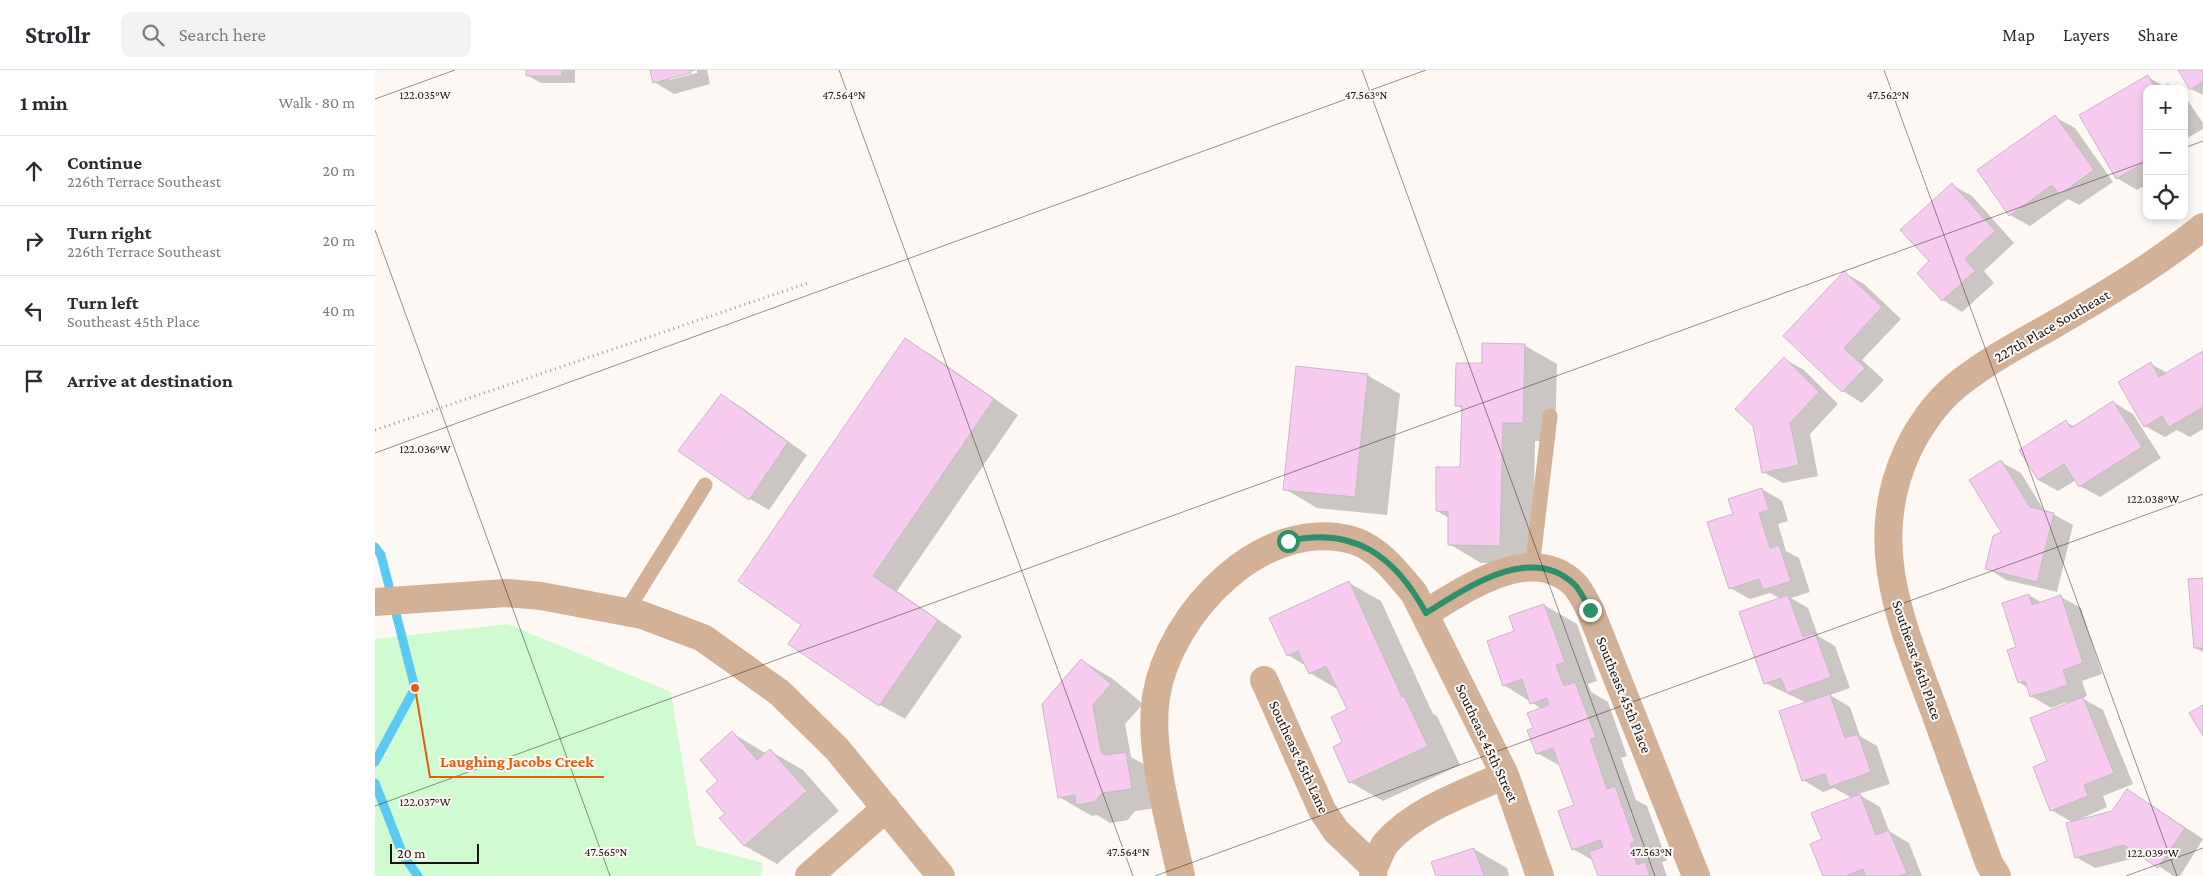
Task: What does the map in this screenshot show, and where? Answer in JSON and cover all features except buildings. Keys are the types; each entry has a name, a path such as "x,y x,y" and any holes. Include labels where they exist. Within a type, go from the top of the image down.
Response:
{"street":[{"name":"227th Place Southeast","path":"1913,438 1933,410 1956,386 1988,362 2127,282 2172,252 2203,228"},
{"name":"Southeast 46th Place","path":"1913,438 1901,465 1892,496 1887,534 1889,570 1899,615 1989,863 1997,876"},
{"name":"Southeast 45th Street","path":"1181,876 1157,752 1157,696 1175,641 1192,615 1216,587 1235,571 1260,554 1288,541 1309,536 1332,536 1356,542 1372,551 1394,570 1415,593 1505,775 1539,876"},
{"name":"Southeast 45th Place","path":"1426,613 1496,573 1532,568 1557,573 1573,582 1580,591 1594,619 1696,876"},
{"path":"375,602 506,593 551,598 626,612 703,638 780,694 837,750 941,876"},
{"name":"Southeast 45th Lane","path":"1264,680 1322,810 1336,831 1374,872"},
{"path":"1374,872 1385,845 1402,828 1453,798 1505,775"},
{"path":"809,876 886,808"}],"lane":[{"path":"1532,568 1550,416"},
{"path":"626,612 705,485"}],"path":[{"path":"375,430 808,283"}],"green space":[{"path":"508,624 671,692 696,845 763,863 761,876 375,876 375,639"}],"waterway":[{"path":"375,547 381,555 415,688 375,762"},
{"path":"375,783 403,855 418,876"}],"place":[{"name":"Laughing Jacobs Creek","path":"415,688"}],"route":[{"path":"1288,541 1309,536 1332,536 1356,542 1372,551 1394,570 1415,593 1426,613 1496,573 1532,568 1557,573 1573,582 1590,610"}]}
